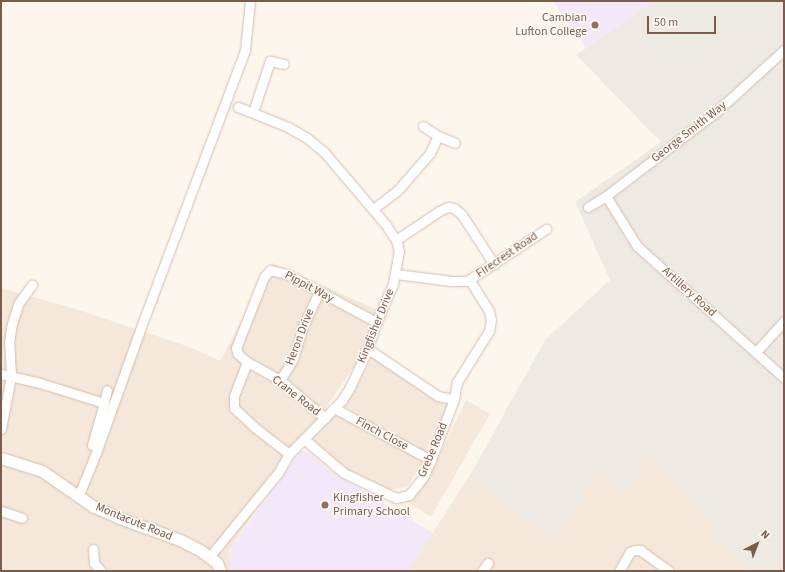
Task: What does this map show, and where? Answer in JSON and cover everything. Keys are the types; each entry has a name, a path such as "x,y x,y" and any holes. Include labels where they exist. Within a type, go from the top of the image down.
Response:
{"street":[{"path":"78,497 96,453 141,327 245,50 250,1"},
{"name":"George Smith Way","path":"588,207 606,196 716,112 784,50"},
{"path":"253,112 270,61 284,64"},
{"path":"238,107 288,127 307,138 325,153 373,209 396,240 439,210 448,207 454,208 462,215 494,264"},
{"path":"423,126 438,136 454,143"},
{"path":"373,209 396,191 430,153 438,136"},
{"name":"Artillery Road","path":"606,196 637,246 784,378"},
{"name":"Firecrest Road","path":"396,274 452,281 470,280 546,229"},
{"name":"Kingfisher Drive","path":"210,556 278,473 290,454 325,418 350,388 368,349 376,322 393,284 399,251 396,240"},
{"name":"Pippit Way","path":"246,362 240,358 236,348 264,277 270,270 287,274 376,322"},
{"name":"Grebe Road","path":"304,439 344,473 396,498 409,495 423,477 431,460 454,399 455,387 487,336 491,325 489,311 470,280"},
{"path":"1,429 11,376 9,342 12,324 18,304 32,285"},
{"name":"Heron Drive","path":"280,380 293,359 304,324 319,292"},
{"path":"756,352 784,321"},
{"path":"368,349 438,396 454,399"},
{"path":"246,362 234,396 234,408 253,426 290,454"},
{"name":"Crane Road","path":"246,362 280,380 325,418"},
{"path":"1,374 104,403"},
{"path":"92,445 107,390"},
{"name":"Finch Close","path":"334,408 431,460"},
{"name":"Montacute Road","path":"1,458 42,471 78,497 117,517 180,540 210,556 217,563 220,571"},
{"path":"1,511 22,518"},
{"path":"93,549 94,563 102,571"},
{"path":"619,571 630,552 640,550 669,571"},
{"path":"482,571 488,563"}],"shaded area":[{"name":"Cambian Lufton College","path":"553,1 653,1 586,48"},
{"path":"653,1 784,1 784,571 747,571 686,494 651,456 625,491 599,473 556,541 469,477 545,340 610,280 575,202 661,142 576,55"},
{"path":"272,263 389,315 229,550 231,571 1,571 1,288 79,310 187,346 220,361"},
{"path":"374,355 455,402 425,453 344,406"},
{"path":"466,400 490,414 431,517 408,502 428,478"},
{"path":"335,413 424,462 407,486 391,490 344,468 312,438"},
{"name":"Kingfisher Primary School","path":"301,451 309,452 328,469 433,533 408,571 231,571 229,550"},
{"path":"651,456 686,494 747,571 408,571 469,477 556,541 599,473"}],"place":[{"name":"Cambian Lufton College","path":"595,25"},
{"name":"Kingfisher Primary School","path":"325,505"}]}
